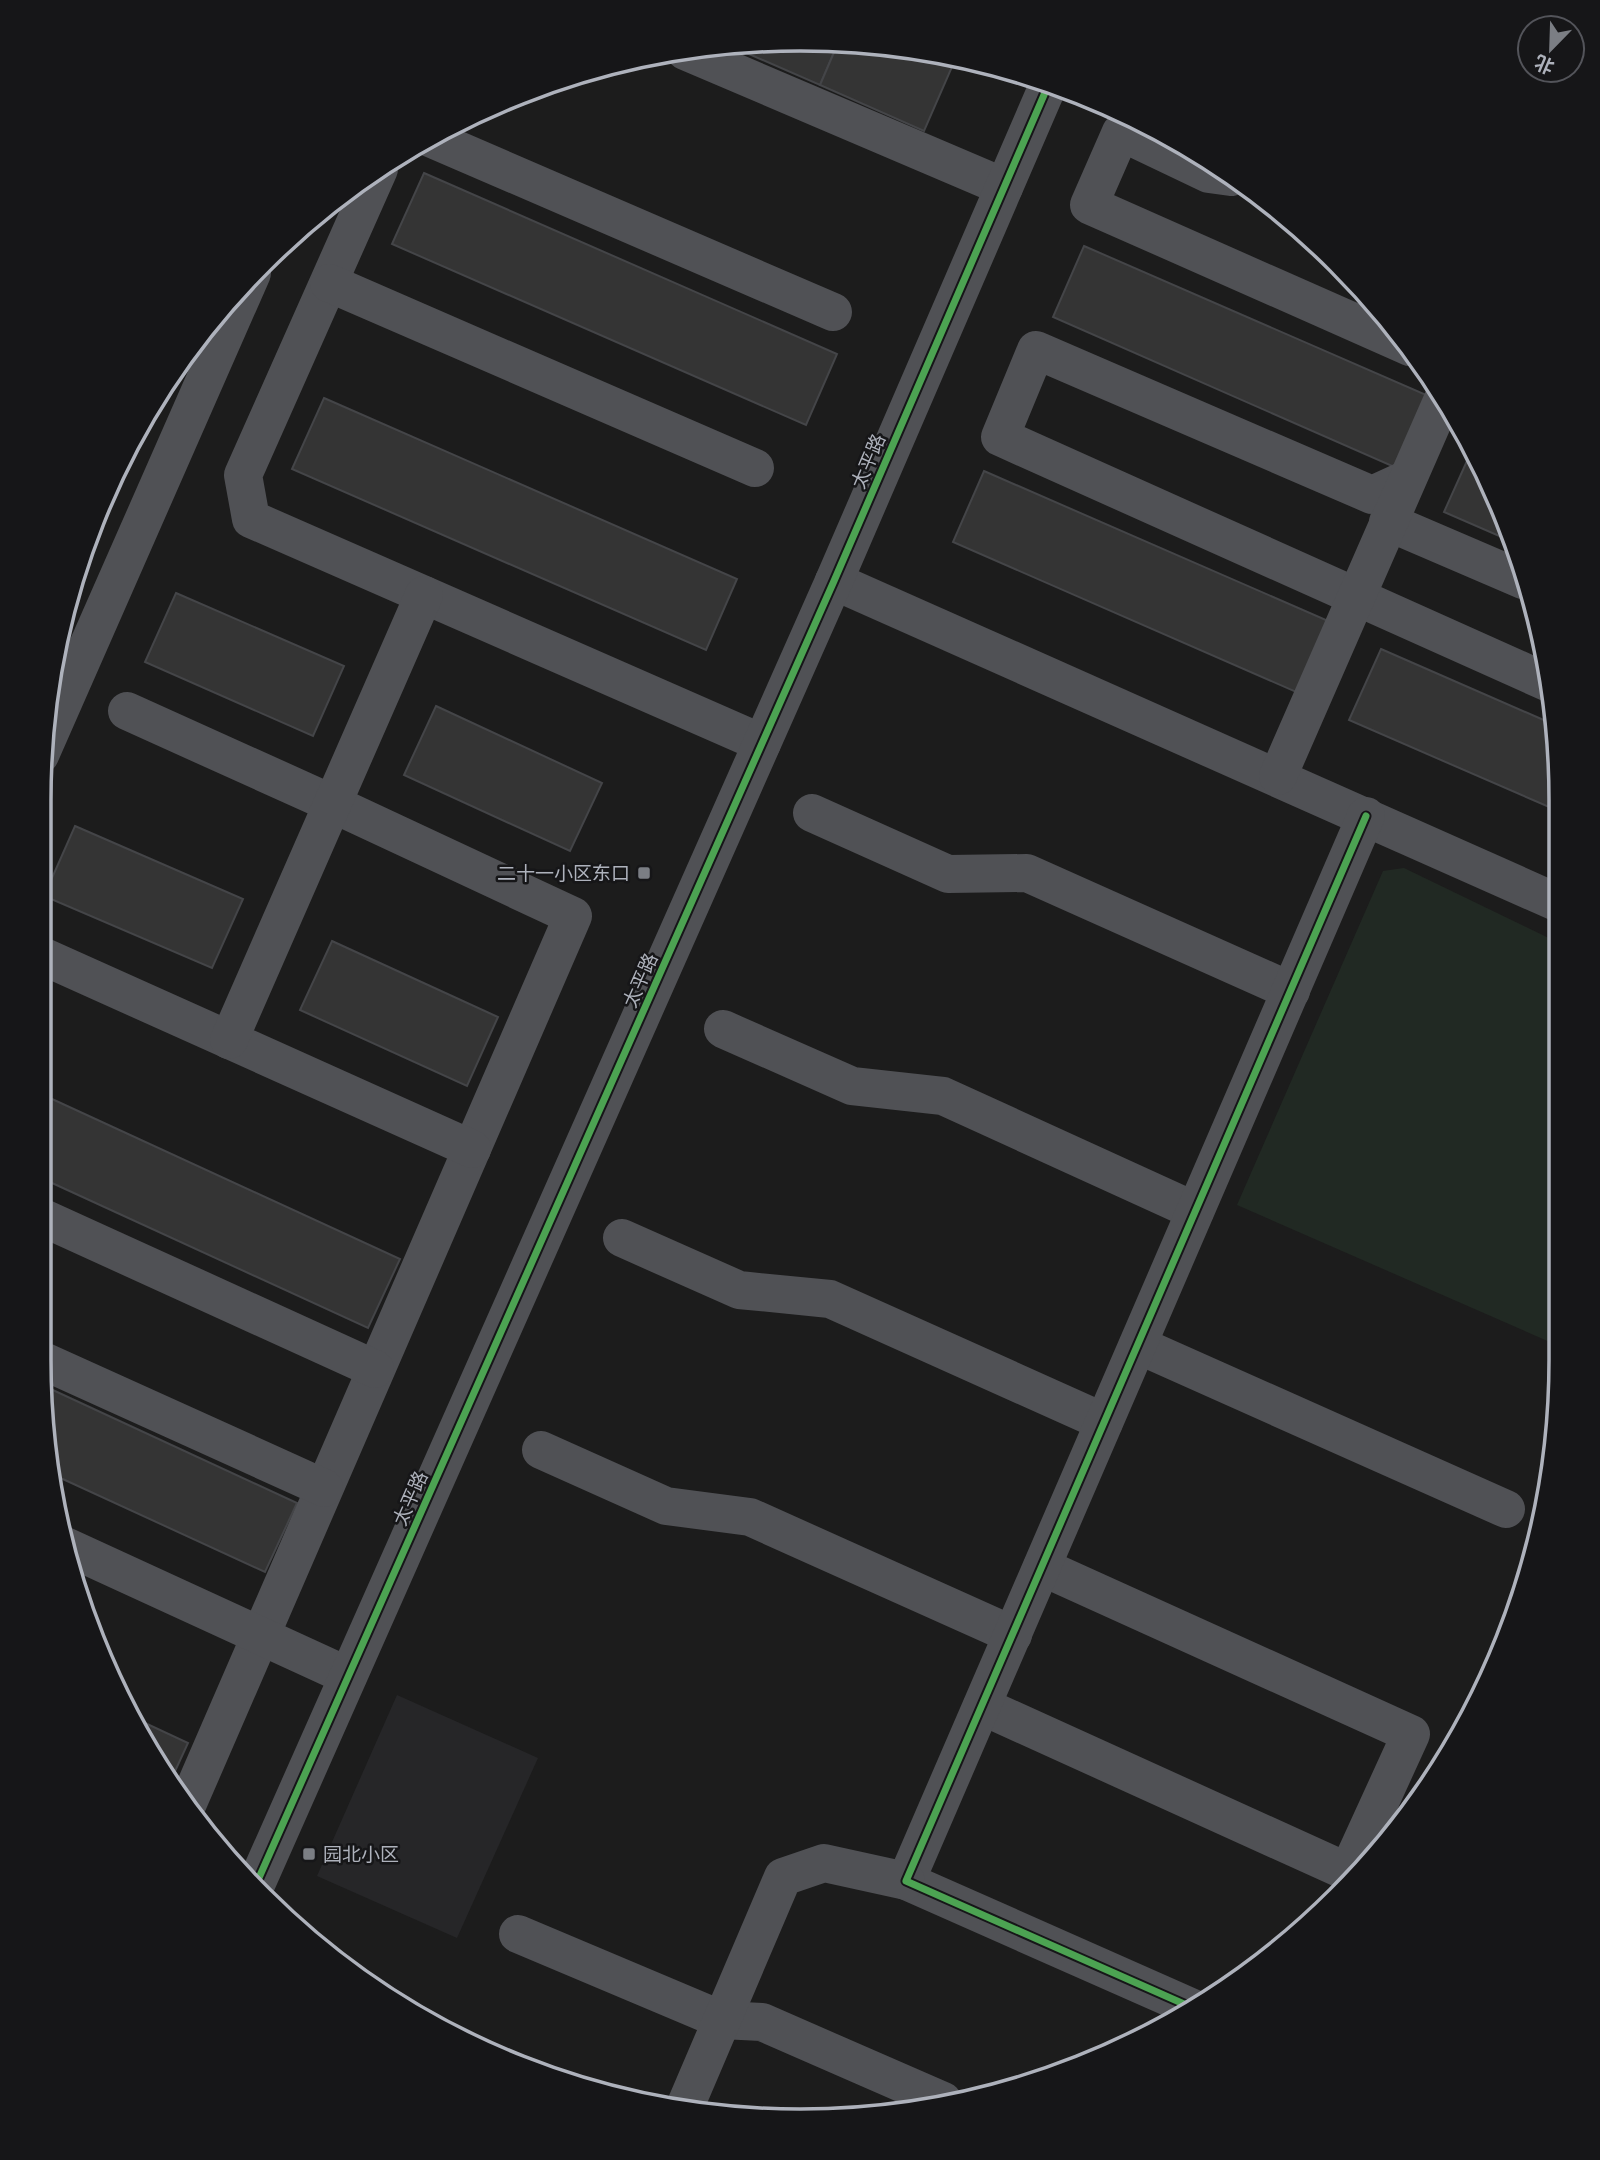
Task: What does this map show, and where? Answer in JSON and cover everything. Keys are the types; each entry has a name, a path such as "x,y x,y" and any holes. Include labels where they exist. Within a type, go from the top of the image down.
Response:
{"street":[{"path":"700,57 1004,187"},
{"name":"太平路","path":"259,1878 834,581 1045,92"},
{"path":"1212,174 1121,132 1089,205 1389,338"},
{"path":"441,143 833,312"},
{"path":"372,186 243,475 251,519 762,743"},
{"path":"329,283 755,468"},
{"path":"55,721 238,305"},
{"path":"1407,479 1372,495 1036,350 1000,437 1539,679"},
{"path":"1278,776 1438,408"},
{"path":"1388,522 1515,577"},
{"path":"834,581 1278,776 1549,899"},
{"path":"229,1040 424,595"},
{"path":"127,712 573,916 191,1796"},
{"path":"812,813 948,874 1027,873 1291,991"},
{"path":"906,1881 1366,816"},
{"path":"51,960 472,1149"},
{"path":"723,1029 852,1086 943,1096 1195,1211"},
{"path":"51,1221 375,1369"},
{"path":"622,1238 739,1290 831,1299 1104,1422"},
{"path":"1138,1345 1506,1509"},
{"path":"51,1365 324,1488"},
{"path":"541,1450 666,1506 750,1517 1013,1635"},
{"path":"75,1551 348,1676"},
{"path":"1042,1567 1411,1734 1349,1869"},
{"path":"982,1706 1347,1872"},
{"path":"688,2101 783,1877 824,1863 906,1881 1183,2004"},
{"path":"517,1934 722,2020 762,2022 934,2097"}],"shaded area":[{"path":"1404,868 1549,938 1549,1342 1237,1205 1383,871"},
{"path":"397,1695 538,1758 457,1938 317,1876"}],"building":[{"path":"834,52 820,85 746,53"},
{"path":"834,52 898,57 952,66 924,131 820,85"},
{"path":"424,173 837,354 806,425 392,244"},
{"path":"1084,246 1431,397 1437,407 1408,473 1053,317"},
{"path":"324,398 737,579 706,650 292,469"},
{"path":"1467,460 1501,537 1444,512"},
{"path":"984,471 1342,627 1310,698 953,542"},
{"path":"176,593 344,666 313,736 145,662"},
{"path":"1381,649 1545,721 1549,807 1349,720"},
{"path":"436,706 602,783 570,851 404,775"},
{"path":"75,826 243,899 212,968 51,899 51,880"},
{"path":"332,941 498,1017 467,1086 300,1010"},
{"path":"51,1099 400,1259 368,1328 51,1183"},
{"path":"52,1389 297,1503 265,1572 60,1478"},
{"path":"145,1723 188,1743 175,1772"}],"cycle path":[{"path":"259,1878 834,581 1045,92"},
{"path":"1183,2004 906,1881 1366,816"}],"place":[{"name":"二十一小区东口","path":"644,873"},
{"name":"园北小区","path":"309,1854"}]}
